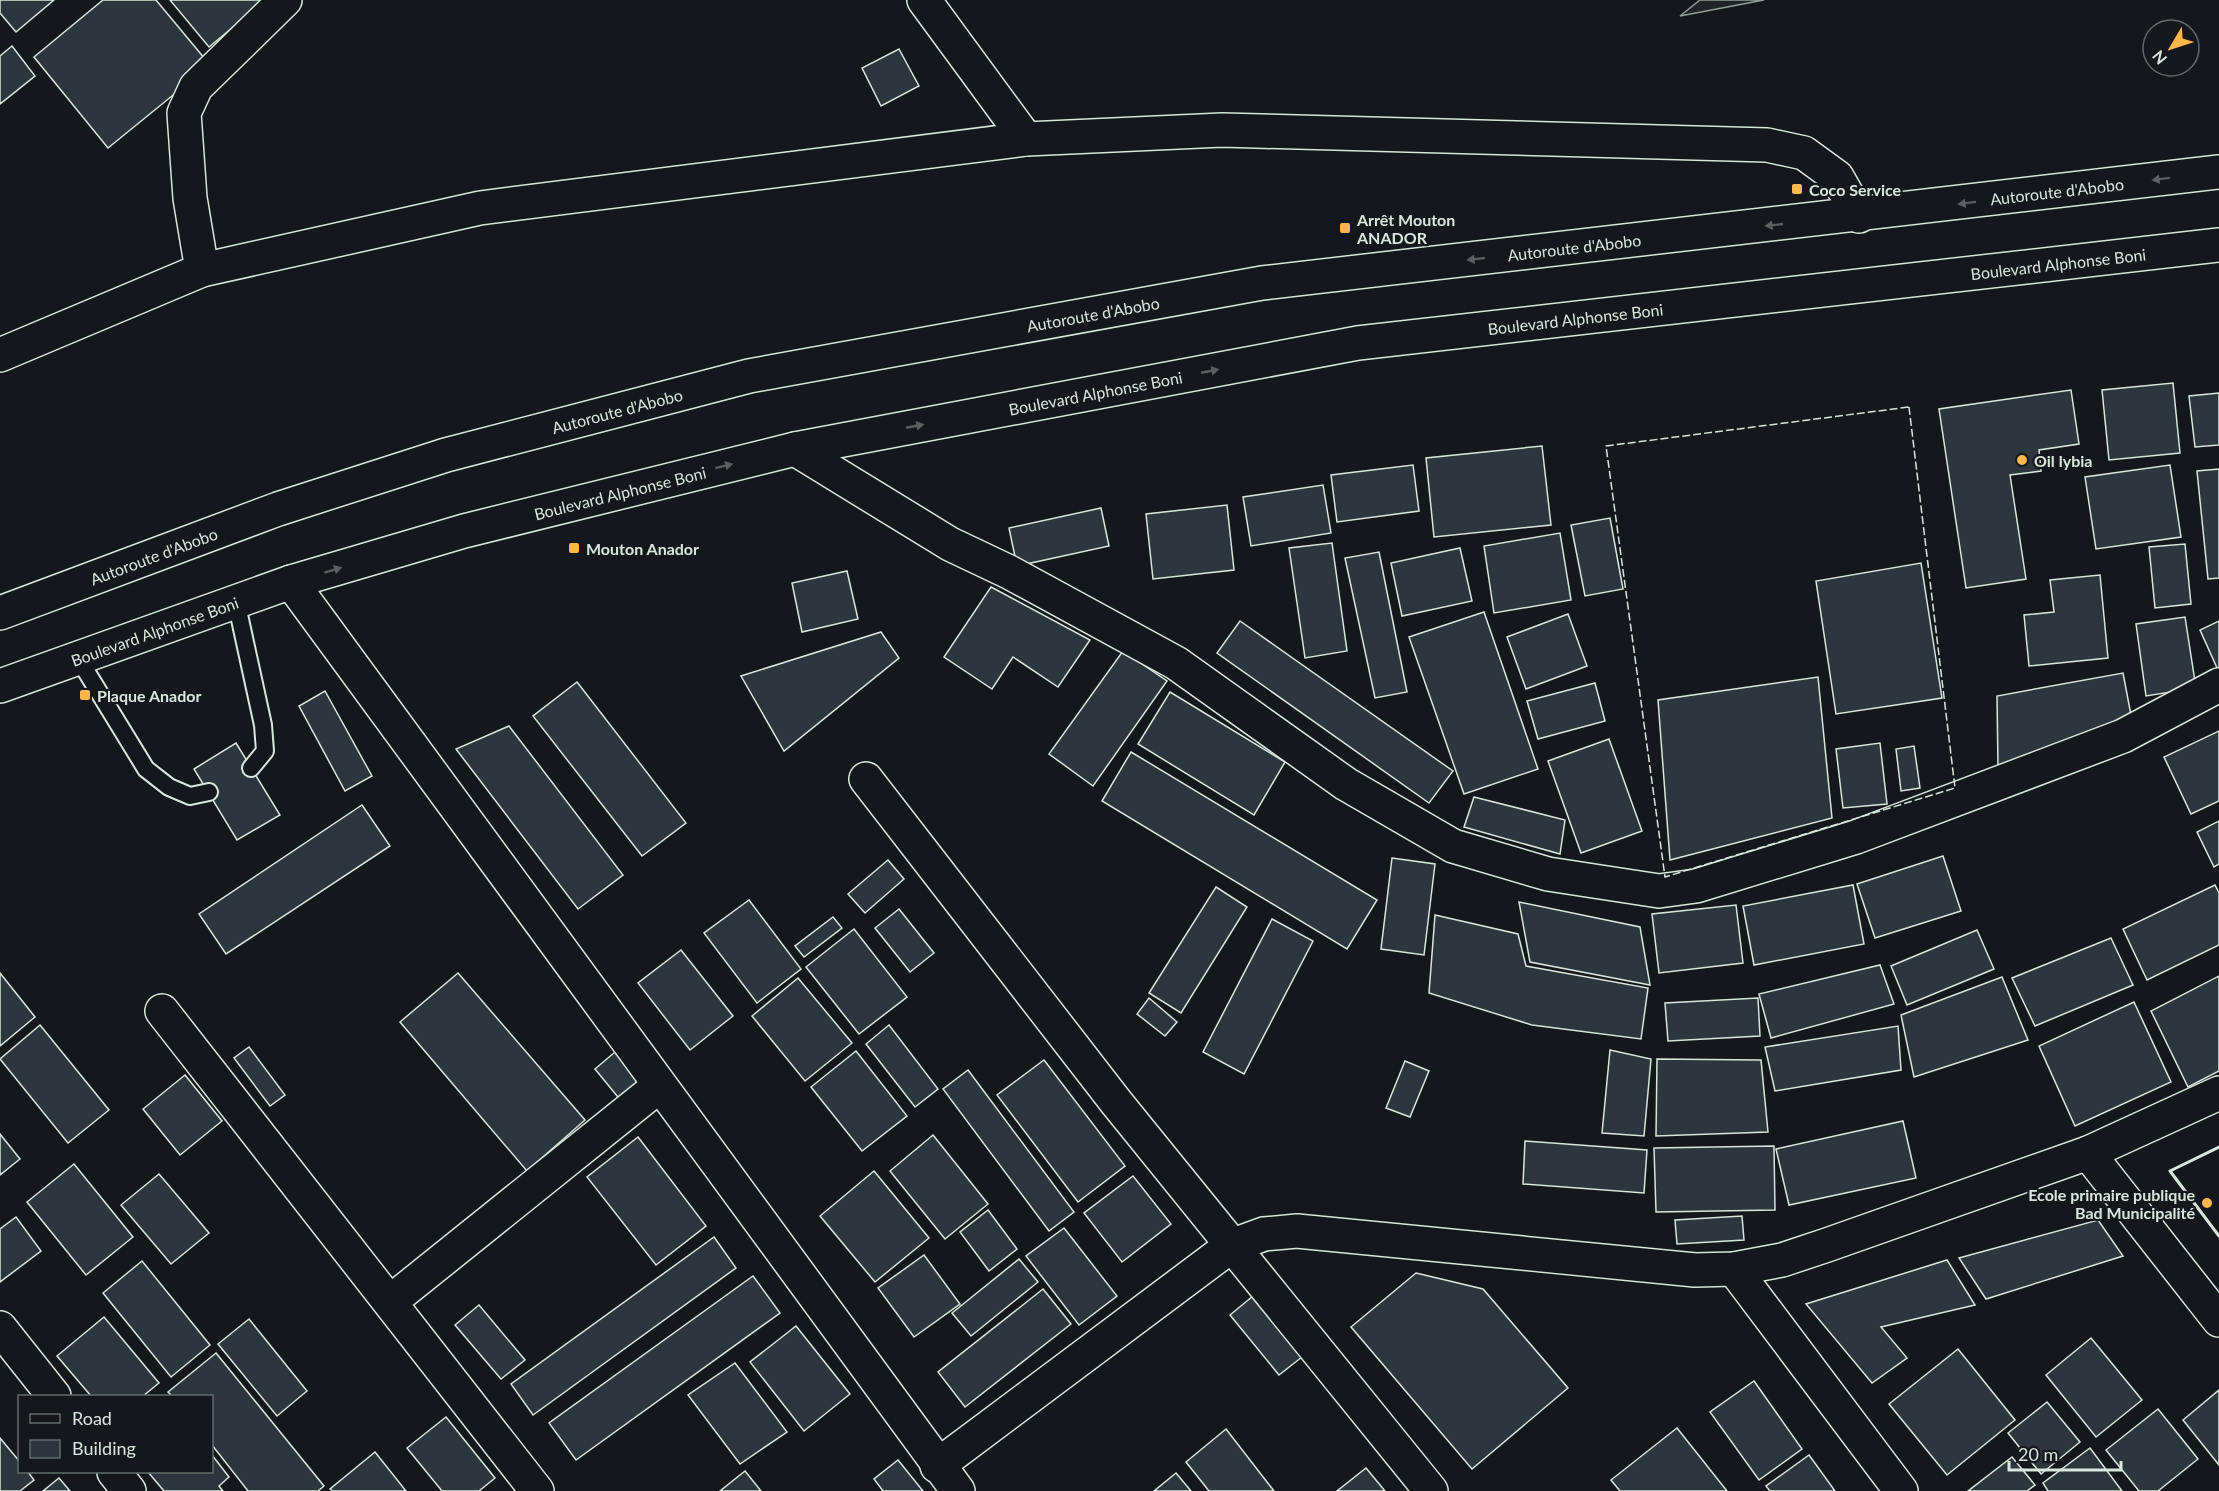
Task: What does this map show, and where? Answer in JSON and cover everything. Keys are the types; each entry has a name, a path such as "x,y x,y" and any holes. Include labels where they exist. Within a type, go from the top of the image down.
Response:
{"street":[{"path":"202,270 190,198 184,113 196,87 285,0"},
{"path":"924,0 1026,140"},
{"path":"0,355 202,270 480,208 1026,140 1222,130 1767,145 1804,153 1837,177 1859,216"},
{"name":"Autoroute d'Abobo","path":"0,613 278,509 446,455 749,376 1262,283 1859,216 2219,172"},
{"name":"Boulevard Alphonse Boni","path":"0,686 291,582 464,531 795,449 1358,344 2219,244"},
{"path":"795,449 950,544 1009,572 1176,663 1346,784 1453,846 1548,874 1659,891 1696,886 1856,837 2123,736 2219,685"},
{"path":"291,582 937,1466 958,1491"},
{"path":"867,779 1116,1102 1431,1491"},
{"path":"162,1011 537,1491"},
{"path":"390,1302 659,1086"},
{"path":"937,1466 1232,1246 1264,1234 1297,1231 1695,1270 1734,1269 1782,1260 2088,1154 2219,1094"},
{"path":"2088,1154 2219,1320"},
{"path":"1734,1269 1901,1491"},
{"path":"0,1328 53,1395"},
{"path":"115,1473 129,1491"}],"lane":[{"path":"236,601 263,725 265,751 251,768"},
{"path":"78,658 146,769 169,787 190,796 208,792"}],"shaded area":[{"path":"1700,0 1764,0 1680,16"}],"building":[{"path":"0,0 54,0 16,32 0,13"},
{"path":"103,0 156,0 210,65 108,148 34,57"},
{"path":"170,0 266,0 209,47"},
{"path":"12,46 35,76 0,104 0,56"},
{"path":"899,49 919,86 881,106 862,68"},
{"path":"2173,383 2180,453 2109,460 2102,390"},
{"path":"2071,390 2079,444 2039,450 2041,471 2010,475 2026,579 1966,588 1939,409"},
{"path":"2219,393 2219,445 2195,447 2189,396"},
{"path":"1542,446 1551,525 1434,537 1426,458"},
{"path":"1413,465 1419,511 1337,522 1331,475"},
{"path":"2170,465 2181,537 2096,549 2085,477"},
{"path":"2219,469 2219,578 2208,579 2197,471"},
{"path":"1323,485 1331,533 1251,546 1243,497"},
{"path":"1227,505 1234,570 1153,579 1146,514"},
{"path":"1101,508 1109,546 1017,566 1009,528"},
{"path":"1610,518 1623,589 1585,596 1571,525"},
{"path":"1560,533 1571,600 1494,613 1484,546"},
{"path":"1332,543 1347,651 1305,658 1289,548"},
{"path":"2185,544 2191,604 2155,608 2149,547"},
{"path":"1460,548 1472,601 1402,616 1391,563"},
{"path":"1379,552 1407,692 1375,698 1345,558"},
{"path":"1921,563 1942,698 1836,714 1816,581"},
{"path":"847,571 858,619 802,632 792,583"},
{"path":"2100,575 2108,658 2029,666 2024,615 2054,612 2050,580"},
{"path":"991,587 1090,640 1058,687 1013,657 992,689 944,657"},
{"path":"1484,612 1538,769 1464,794 1409,637"},
{"path":"1568,614 1587,666 1526,689 1507,637"},
{"path":"2185,617 2196,688 2146,696 2136,624"},
{"path":"1240,621 1453,771 1429,803 1217,653"},
{"path":"2219,621 2219,670 2218,670 2200,630"},
{"path":"881,632 899,658 784,751 741,676"},
{"path":"1123,651 1167,681 1093,786 1049,754"},
{"path":"2123,673 2131,715 1998,768 1997,696"},
{"path":"1818,677 1832,818 1670,860 1658,700"},
{"path":"577,682 686,823 642,856 533,716"},
{"path":"1595,683 1605,721 1538,739 1527,701"},
{"path":"325,691 372,776 345,791 299,706"},
{"path":"1170,692 1285,762 1254,815 1138,744"},
{"path":"509,726 623,875 578,909 456,749"},
{"path":"2219,731 2219,801 2191,814 2164,757"},
{"path":"1609,739 1642,831 1581,853 1548,761"},
{"path":"236,743 280,815 237,840 194,769"},
{"path":"1880,743 1887,804 1843,808 1836,749"},
{"path":"1914,746 1920,788 1901,791 1896,749"},
{"path":"1131,752 1377,900 1347,949 1102,801"},
{"path":"1474,797 1565,820 1560,854 1464,827"},
{"path":"362,805 390,846 226,954 199,914"},
{"path":"2219,821 2219,864 2214,867 2197,832"},
{"path":"1943,856 1961,911 1875,938 1857,884"},
{"path":"1392,858 1435,864 1424,955 1381,949"},
{"path":"888,860 904,879 865,913 848,894"},
{"path":"1853,885 1864,944 1754,965 1743,906"},
{"path":"2215,885 2219,893 2219,945 2147,980 2123,929"},
{"path":"1216,887 1247,907 1181,1013 1149,993"},
{"path":"749,900 801,969 757,1003 704,933"},
{"path":"1519,902 1640,927 1650,985 1530,962"},
{"path":"1736,905 1743,963 1659,973 1652,914"},
{"path":"899,909 934,953 910,972 875,928"},
{"path":"1435,915 1518,934 1526,966 1648,988 1641,1039 1532,1025 1429,993"},
{"path":"833,917 842,928 804,957 795,946"},
{"path":"1272,919 1313,941 1244,1074 1203,1052"},
{"path":"854,929 907,997 859,1034 806,967"},
{"path":"1977,930 1994,969 1907,1005 1891,966"},
{"path":"2111,938 2133,985 2035,1026 2012,978"},
{"path":"681,950 733,1016 690,1050 638,983"},
{"path":"1880,965 1894,1004 1771,1038 1759,994"},
{"path":"0,973 35,1017 0,1046"},
{"path":"458,973 585,1120 527,1171 400,1022"},
{"path":"2219,976 2219,1071 2188,1087 2151,1011"},
{"path":"2002,977 2028,1040 1914,1077 1901,1015"},
{"path":"798,978 852,1043 805,1081 752,1016"},
{"path":"1149,998 1177,1022 1165,1036 1137,1014"},
{"path":"1758,998 1760,1036 1668,1041 1665,1003"},
{"path":"2134,1002 2171,1082 2075,1126 2039,1046"},
{"path":"40,1025 109,1110 68,1143 0,1059"},
{"path":"889,1025 938,1089 915,1107 866,1044"},
{"path":"1898,1026 1901,1070 1775,1091 1765,1047"},
{"path":"249,1047 285,1095 270,1106 234,1058"},
{"path":"1610,1050 1651,1059 1644,1136 1602,1133"},
{"path":"856,1051 907,1116 862,1151 811,1087"},
{"path":"615,1052 643,1085 622,1102 595,1069"},
{"path":"1657,1059 1761,1060 1768,1132 1656,1136"},
{"path":"1044,1060 1125,1166 1078,1202 997,1095"},
{"path":"1405,1061 1429,1071 1410,1117 1386,1108"},
{"path":"968,1070 1074,1212 1049,1231 943,1089"},
{"path":"185,1075 222,1121 180,1155 143,1109"},
{"path":"1903,1121 1916,1178 1789,1205 1776,1149"},
{"path":"0,1134 20,1159 0,1175"},
{"path":"933,1135 988,1204 945,1239 890,1171"},
{"path":"638,1137 706,1226 656,1265 587,1177"},
{"path":"1525,1141 1647,1150 1644,1193 1523,1184"},
{"path":"1774,1146 1775,1210 1656,1212 1654,1148"},
{"path":"74,1164 133,1237 86,1275 27,1202"},
{"path":"874,1171 929,1238 875,1282 820,1216"},
{"path":"159,1174 209,1233 171,1264 121,1205"},
{"path":"1133,1176 1171,1224 1122,1262 1084,1213"},
{"path":"988,1210 1017,1249 989,1271 960,1232"},
{"path":"1742,1216 1744,1240 1677,1244 1675,1220"},
{"path":"16,1217 41,1251 0,1282 0,1229"},
{"path":"2098,1220 2123,1256 1986,1299 1959,1258"},
{"path":"1064,1228 1117,1296 1079,1325 1026,1256"},
{"path":"714,1237 736,1268 533,1415 511,1384"},
{"path":"924,1255 960,1304 914,1337 878,1288"},
{"path":"1019,1259 1038,1282 971,1336 952,1313"},
{"path":"1947,1260 1975,1305 1881,1327 1907,1358 1872,1383 1806,1304"},
{"path":"142,1261 210,1345 171,1377 103,1293"},
{"path":"1416,1273 1483,1289 1568,1388 1472,1469 1351,1327"},
{"path":"753,1276 780,1313 576,1460 549,1423"},
{"path":"1043,1289 1071,1324 965,1407 938,1372"},
{"path":"1253,1296 1302,1357 1279,1375 1230,1315"},
{"path":"479,1305 525,1360 501,1379 455,1325"},
{"path":"104,1317 159,1383 144,1395 90,1395 57,1356"},
{"path":"249,1319 307,1391 277,1416 218,1344"},
{"path":"796,1326 850,1394 804,1431 750,1362"},
{"path":"2091,1338 2142,1400 2096,1437 2046,1375"},
{"path":"1958,1349 2015,1420 1947,1475 1889,1404"},
{"path":"216,1353 324,1486 318,1491 248,1491 213,1446 213,1395 171,1395 168,1392"},
{"path":"735,1363 787,1432 740,1464 688,1395"},
{"path":"1754,1381 1802,1449 1759,1480 1710,1412"},
{"path":"2219,1390 2219,1465 2183,1420"},
{"path":"2047,1402 2080,1442 2041,1474 2008,1433"},
{"path":"2158,1409 2198,1459 2158,1491 2139,1491 2106,1450"},
{"path":"446,1417 495,1478 479,1491 442,1491 407,1448"},
{"path":"1677,1428 1727,1491 1620,1491 1611,1480"},
{"path":"1226,1429 1274,1491 1209,1491 1186,1462"},
{"path":"0,1438 18,1460 18,1473 29,1473 34,1480 20,1491 0,1491"},
{"path":"2090,1448 2122,1491 2048,1491 2043,1483"},
{"path":"375,1452 406,1491 333,1491 330,1489"},
{"path":"1809,1455 1835,1491 1770,1491 1766,1486"},
{"path":"213,1456 229,1477 219,1486 223,1491 164,1491 149,1473 213,1473"},
{"path":"2012,1457 2035,1485 2027,1491 1968,1491"},
{"path":"898,1460 923,1491 883,1491 874,1479"},
{"path":"1366,1468 1385,1491 1337,1491"},
{"path":"745,1471 761,1491 720,1491"},
{"path":"1176,1473 1191,1491 1154,1491"},
{"path":"59,1478 70,1491 43,1491"}],"fence":[{"path":"1909,407 1955,788 1665,877 1606,446 1909,407"}],"wall":[{"path":"2219,1147 2170,1171 2219,1236"}],"place":[{"name":"Coco Service","path":"1797,189"},
{"name":"Arrêt Mouton ANADOR","path":"1345,228"},
{"name":"Oil lybia","path":"2022,460"},
{"name":"Mouton Anador","path":"574,548"},
{"name":"Plaque Anador","path":"85,695"},
{"name":"Ecole primaire publique Bad Municipalité","path":"2207,1203"}]}
